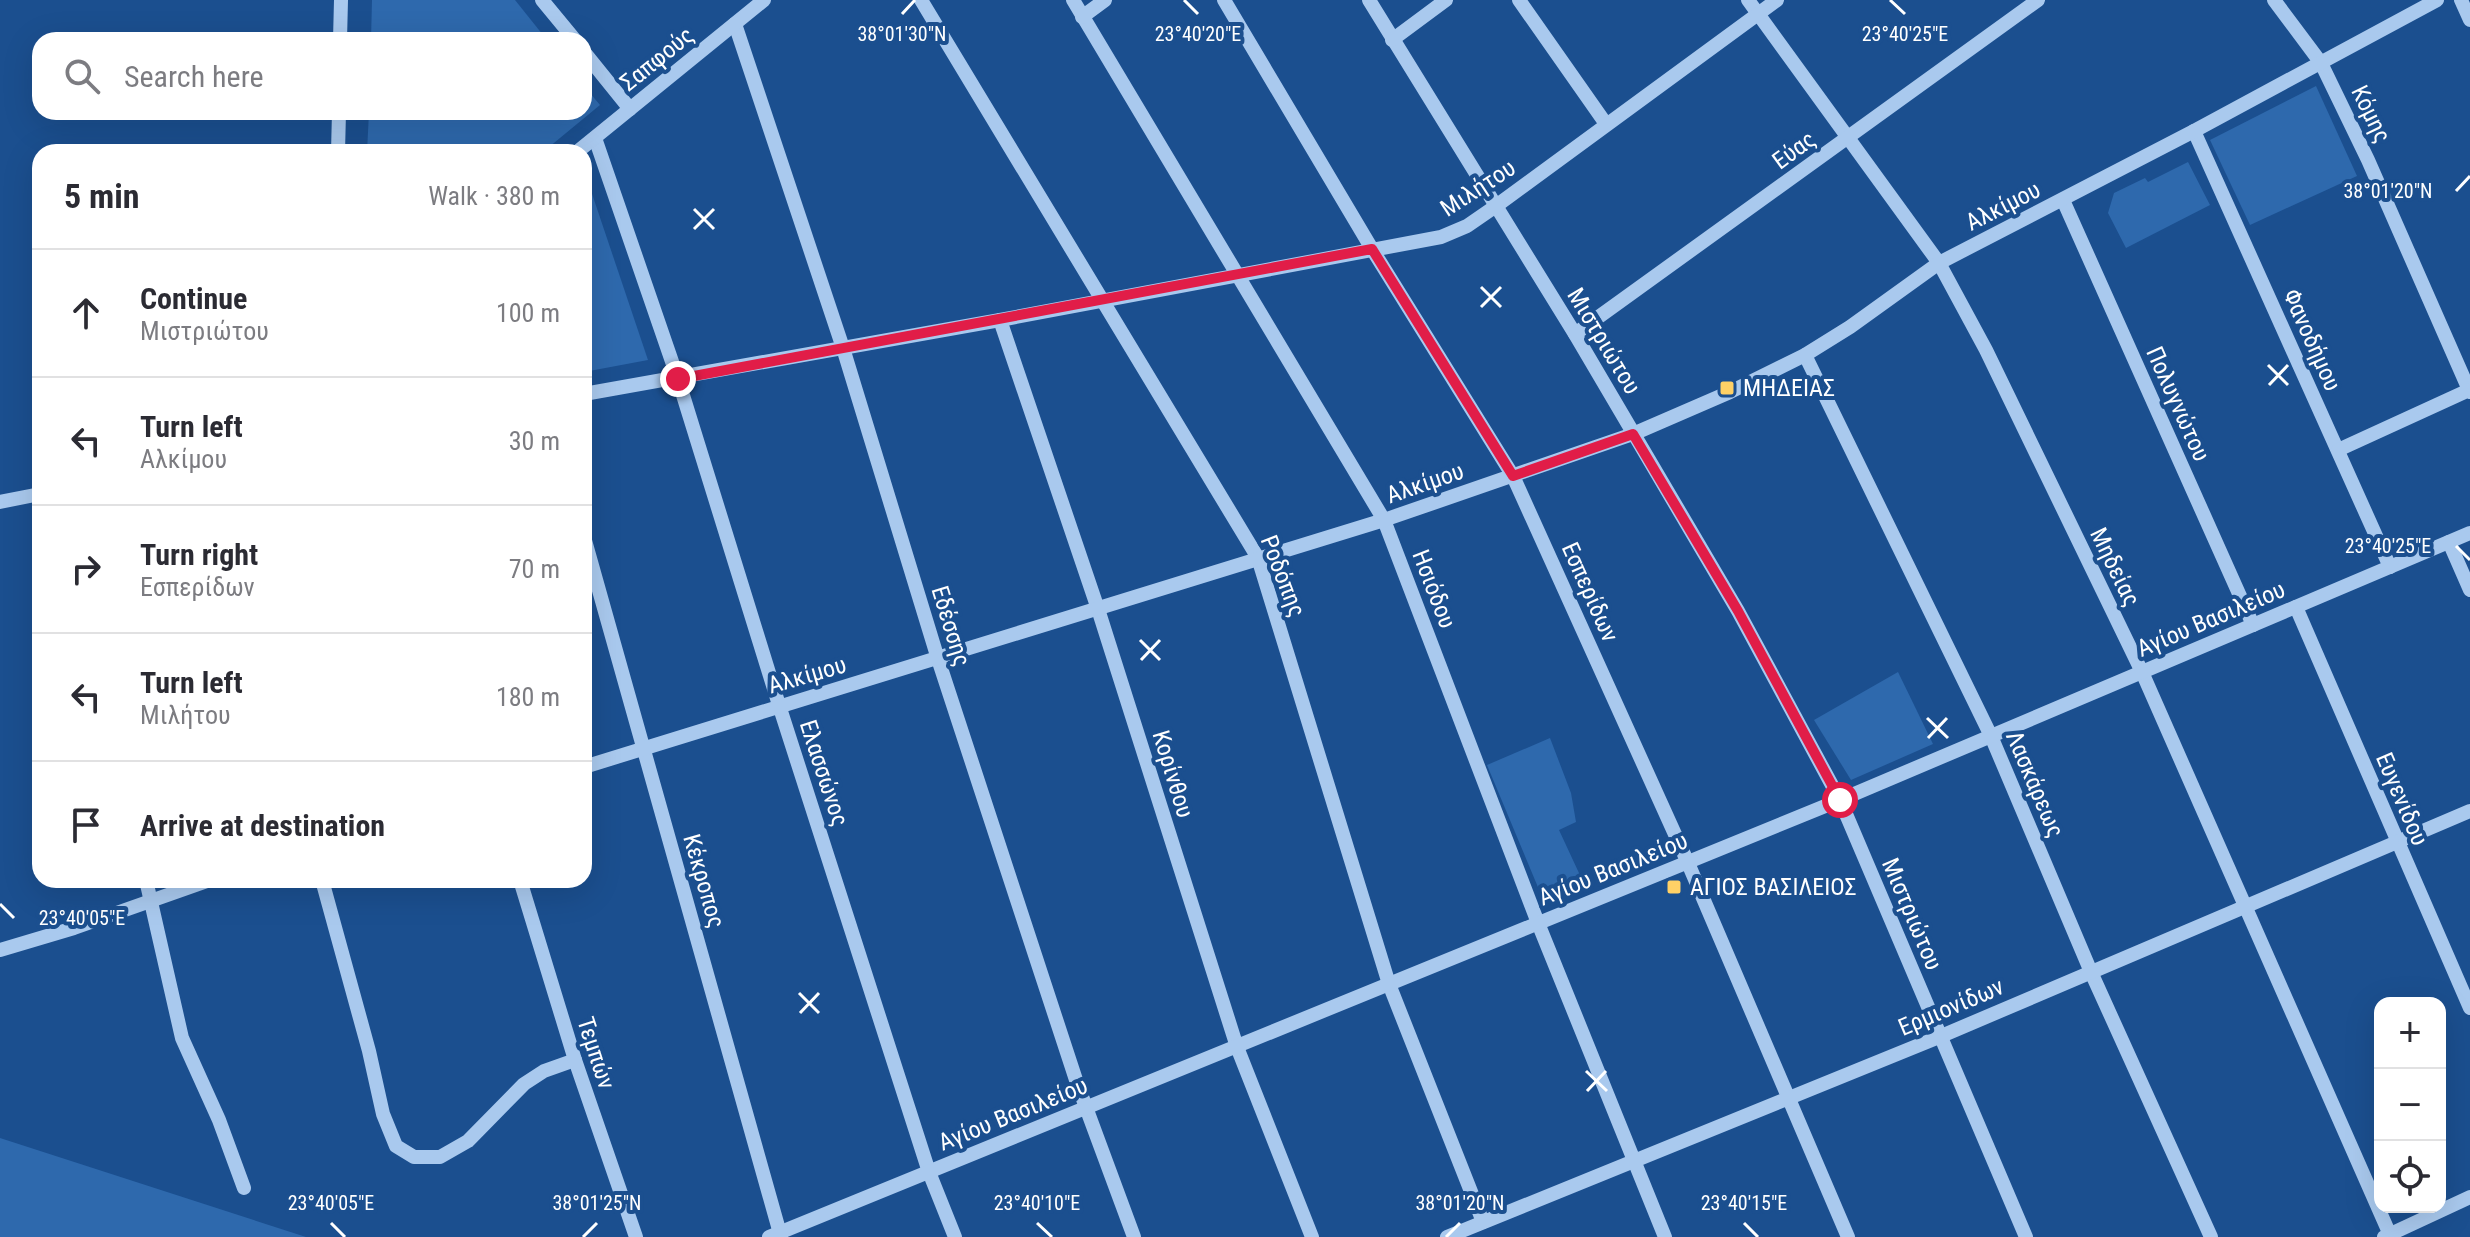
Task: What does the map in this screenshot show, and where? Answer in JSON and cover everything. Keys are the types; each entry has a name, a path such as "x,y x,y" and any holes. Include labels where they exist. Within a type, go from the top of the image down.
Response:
{"street":[{"path":"340,32 341,0"},
{"path":"542,0 568,32"},
{"name":"Ροδόπης","path":"921,0 1258,558 1389,984 1483,1222"},
{"name":"Ησιόδου","path":"1073,0 1384,520 1538,923 1665,1237"},
{"path":"1082,17 1105,0"},
{"name":"Εσπερίδων","path":"1224,0 1372,249 1513,476 1688,863 1848,1237"},
{"name":"Μιστριώτου","path":"1369,0 1575,334 1738,611 1840,800 2026,1237"},
{"path":"1392,40 1446,0"},
{"path":"1519,0 1606,124"},
{"name":"Μηδείας","path":"1748,0 1939,263 1986,350 2142,672 2387,1236"},
{"name":"Μιλήτου","path":"592,393 1441,237 1467,226 1496,206 1777,0"},
{"name":"Εύας","path":"1575,334 2038,0"},
{"name":"Κόμης","path":"2274,0 2321,63 2368,160 2469,391"},
{"name":"Αλκίμου","path":"592,764 1384,520 1633,434 1805,355 1939,263 2437,0"},
{"path":"2461,0 2470,20"},
{"name":"Σαπφούς","path":"587,144 735,24 754,3"},
{"name":"Εδέσσης","path":"735,24 843,348 938,659 1086,1108 1134,1237"},
{"path":"592,62 630,109"},
{"path":"338,144 339,120"},
{"name":"Φανοδήμου","path":"2194,131 2390,567"},
{"name":"Ελασσώνος","path":"595,138 678,379 929,1172 955,1237"},
{"name":"Πολυγνώτου","path":"2063,200 2253,625"},
{"name":"Κορίνθου","path":"1000,320 1098,609 1237,1047 1312,1237"},
{"name":"Λασκάρεως","path":"1805,355 1991,736 2091,972 2211,1237"},
{"path":"2338,450 2469,391"},
{"path":"0,502 32,496"},
{"name":"Αγίου Βασιλείου","path":"776,1236 1840,800 2470,533"},
{"path":"2449,542 2470,590"},
{"name":"Κέκροπος","path":"592,565 776,1236"},
{"name":"Ευγενίδου","path":"2296,607 2470,1008"},
{"name":"Ερμιονίδων","path":"1447,1237 1939,1037 2470,811"},
{"path":"148,888 182,1038 219,1120 244,1188"},
{"path":"0,950 74,928 185,888"},
{"path":"324,888 383,1114 396,1146 414,1157 440,1157 468,1141 524,1084 544,1071 575,1060"},
{"name":"Τεμπών","path":"522,888 575,1060 636,1237"},
{"path":"2387,1236 2470,1197"}],"shaded area":[{"path":"372,0 515,0 541,32 371,32"},
{"path":"2316,86 2357,176 2250,225 2210,140"},
{"path":"592,96 600,105 592,112"},
{"path":"369,120 582,120 553,144 367,144"},
{"path":"2188,162 2210,205 2126,248 2108,213 2114,193 2145,178 2148,182"},
{"path":"592,194 648,360 592,370"},
{"path":"1898,672 1933,744 1851,780 1814,720"},
{"path":"1550,738 1571,793 1576,822 1559,830 1585,886 1545,904 1487,765"},
{"path":"0,1138 306,1237 0,1237"}],"place":[{"name":"ΜΗΔΕΙΑΣ","path":"1727,388"},
{"name":"ΑΓΙΟΣ ΒΑΣΙΛΕΙΟΣ","path":"1674,887"}],"route":[{"path":"678,379 1372,249 1513,476 1633,434 1738,611 1840,800"}]}
